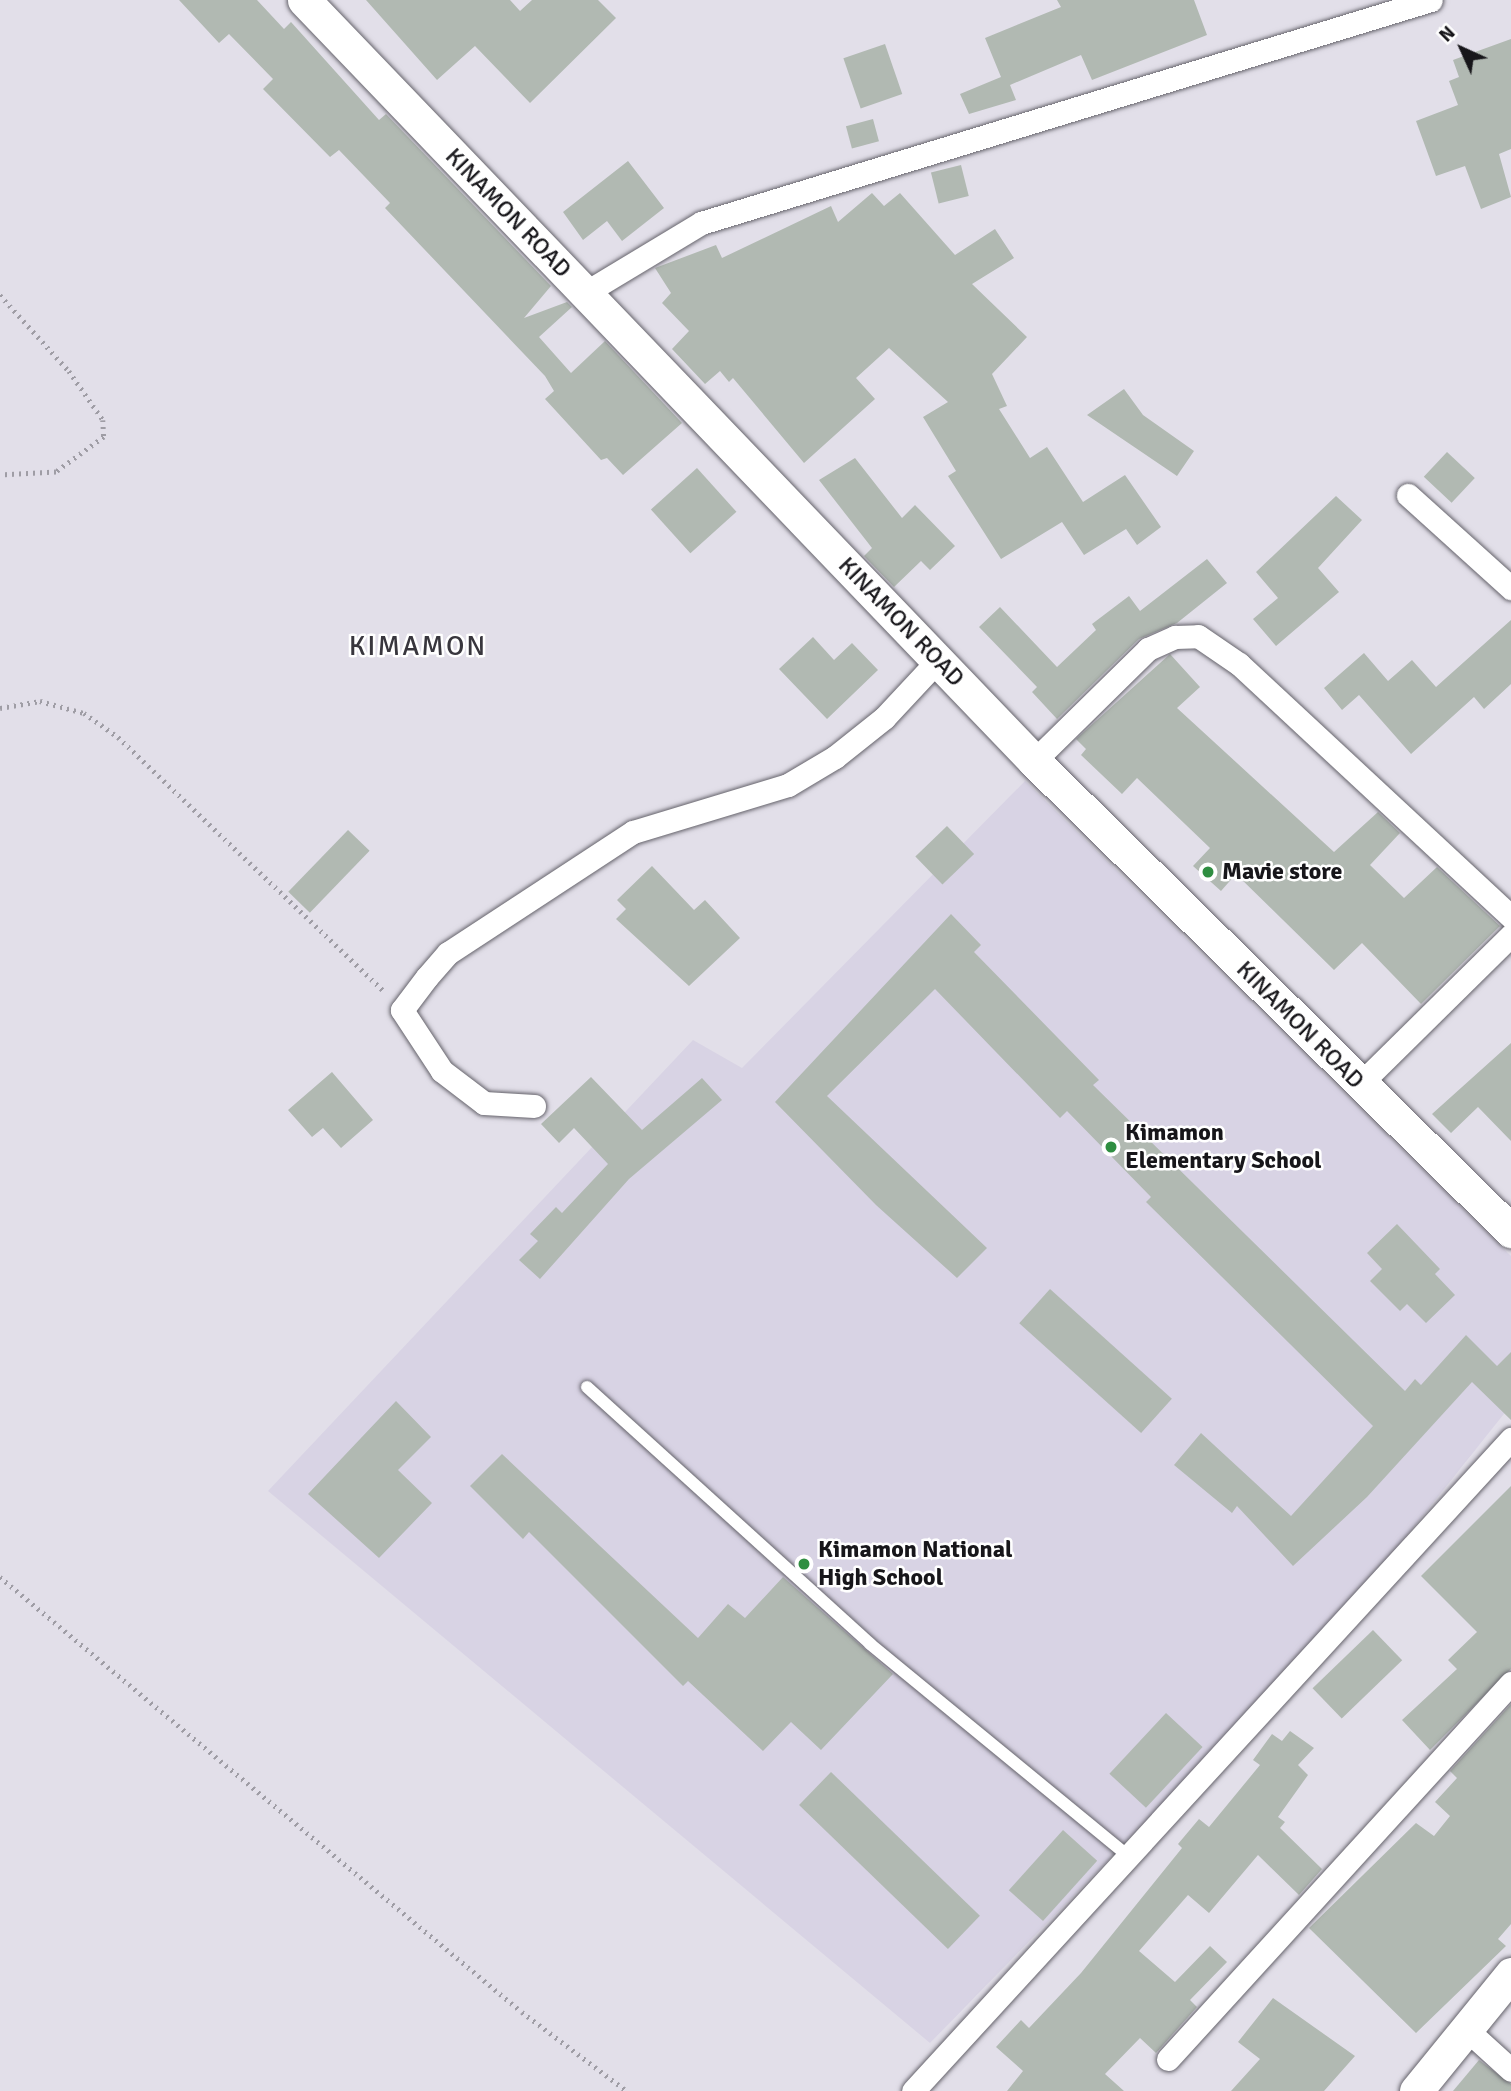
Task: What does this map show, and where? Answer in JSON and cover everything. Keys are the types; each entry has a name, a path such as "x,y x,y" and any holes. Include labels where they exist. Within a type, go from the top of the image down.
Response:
{"street":[{"name":"KINAMON ROAD","path":"304,0 1034,761 1511,1231"},
{"path":"585,293 701,223 1431,0"},
{"path":"1408,495 1511,588"},
{"path":"1034,761 1148,649 1175,637 1198,636 1239,664 1511,917"},
{"path":"534,1107 505,1108 468,1093 442,1071 402,1010 448,953 633,832 788,785 835,757 884,718 938,660"},
{"path":"1360,1084 1511,934"},
{"path":"914,2091 1511,1438"},
{"path":"1168,2059 1511,1683"},
{"path":"1416,2091 1511,1974"},
{"path":"1466,2029 1511,2070"}],"lane":[{"path":"587,1387 870,1644 1127,1855"}],"path":[{"path":"0,295 69,371 103,420 104,438 56,472 0,475"},
{"path":"0,708 40,701 84,713 117,737 402,1010"},
{"path":"0,1577 522,2012 627,2091"}],"shaded area":[{"name":"Kimamon National High School","path":"1025,781 1511,1256 1511,1405 1327,1636 930,2043 268,1491 693,1040 742,1068"}],"building":[{"path":"179,0 257,0 284,29 291,22 379,120 386,114 551,286 524,318 567,302 572,307 539,337 571,373 605,341 682,423 623,475 607,458 601,460 545,399 554,391 545,376 385,208 390,203 339,150 330,157 263,89 273,79 229,34 219,43"},
{"path":"366,0 510,0 520,11 532,0 598,0 616,18 530,103 475,46 437,80"},
{"path":"1057,0 1194,0 1207,35 1092,80 1081,55 1010,85 1016,100 969,114 960,94 1001,77 985,38 1061,7"},
{"path":"1511,39 1511,149 1499,154 1511,197 1481,209 1465,166 1436,176 1416,121 1458,105 1449,81 1459,77 1453,60"},
{"path":"885,44 902,94 861,108 843,58"},
{"path":"873,119 879,141 852,148 846,126"},
{"path":"628,161 664,208 622,241 607,221 583,240 563,212"},
{"path":"961,165 969,196 939,204 931,172"},
{"path":"872,193 884,206 900,193 955,255 995,229 1014,258 972,284 1027,337 992,374 1007,406 999,409 1030,458 1047,447 1083,502 1125,475 1161,527 1137,545 1126,529 1084,555 1062,522 1001,559 948,476 956,471 923,417 948,402 889,348 856,378 875,399 804,463 733,378 729,382 720,371 705,384 672,349 689,331 662,303 671,293 655,268 716,245 722,258 831,206 838,222"},
{"path":"1124,389 1143,415 1194,451 1177,476 1087,415"},
{"path":"1447,452 1475,478 1452,503 1424,477"},
{"path":"855,458 902,518 915,505 955,546 930,570 921,561 894,587 864,556 872,548 819,480"},
{"path":"697,468 736,512 690,553 651,509"},
{"path":"1336,496 1362,520 1318,568 1339,592 1276,646 1253,619 1278,598 1256,572"},
{"path":"1207,559 1227,583 1177,623 1139,639 1057,719 1032,692 1037,687 979,627 1000,607 1057,667 1096,630 1092,624 1129,596 1140,611"},
{"path":"1511,620 1511,684 1484,709 1474,697 1411,754 1359,695 1342,710 1324,688 1364,653 1388,681 1412,660 1436,687"},
{"path":"813,637 834,660 852,643 878,670 827,719 779,669"},
{"path":"1170,654 1200,687 1177,708 1334,852 1378,812 1400,833 1370,865 1404,898 1437,867 1500,926 1421,1004 1362,943 1334,970 1236,874 1221,891 1193,866 1210,848 1137,778 1122,794 1081,755 1086,749 1076,739"},
{"path":"947,826 974,854 942,885 915,857"},
{"path":"348,830 370,851 310,913 288,892"},
{"path":"652,866 694,910 705,900 740,938 689,986 616,919 626,909 617,900"},
{"path":"951,914 981,945 974,952 1099,1080 1093,1085 1405,1391 1415,1379 1421,1385 1466,1335 1497,1366 1511,1352 1511,1420 1472,1382 1367,1497 1293,1566 1237,1506 1232,1513 1174,1465 1201,1433 1291,1516 1373,1426 1146,1202 1151,1197 1067,1111 1060,1118 935,989 827,1096 987,1248 957,1278 876,1205 775,1102"},
{"path":"1511,1043 1511,1141 1478,1107 1451,1133 1432,1114"},
{"path":"332,1072 373,1120 341,1148 323,1128 312,1137 288,1110"},
{"path":"591,1077 642,1130 702,1078 722,1100 629,1179 540,1279 519,1260 538,1241 530,1234 556,1207 562,1213 608,1164 574,1128 559,1143 541,1124"},
{"path":"1397,1224 1440,1269 1435,1274 1455,1295 1426,1323 1407,1304 1400,1311 1370,1281 1382,1269 1367,1253"},
{"path":"1050,1289 1172,1399 1141,1433 1019,1323"},
{"path":"396,1401 431,1437 398,1470 432,1503 379,1558 308,1494"},
{"path":"502,1454 698,1638 728,1604 745,1618 783,1577 893,1674 821,1750 791,1722 763,1751 688,1681 683,1686 529,1532 523,1539 470,1486"},
{"path":"1511,1486 1511,1669 1430,1750 1402,1720 1457,1669 1448,1660 1477,1632 1421,1576"},
{"path":"1373,1630 1402,1660 1342,1719 1313,1688"},
{"path":"1511,1704 1511,1924 1498,1939 1506,1946 1416,2033 1309,1928 1416,1823 1434,1836 1450,1816 1435,1802 1457,1778 1450,1771"},
{"path":"1166,1713 1203,1747 1146,1808 1109,1774"},
{"path":"1290,1731 1314,1748 1298,1765 1308,1775 1278,1817 1285,1822 1280,1828 1322,1869 1299,1895 1258,1855 1209,1913 1188,1895 1139,1951 1175,1982 1210,1946 1227,1962 1190,2000 1197,2007 1156,2053 1140,2038 1105,2074 1124,2091 1007,2091 1023,2071 996,2047 1021,2020 1029,2028 1081,1973 1182,1848 1178,1844 1199,1819 1209,1827 1260,1765 1253,1760 1272,1734 1282,1741"},
{"path":"831,1772 980,1916 948,1949 799,1805"},
{"path":"1063,1830 1097,1861 1043,1921 1009,1890"},
{"path":"1273,1998 1355,2056 1324,2091 1231,2091 1260,2059 1238,2042"},
{"path":"1479,2060 1511,2084 1511,2091 1453,2091"}],"place":[{"name":"Mavie store","path":"1208,872"},
{"name":"Kimamon Elementary School","path":"1111,1147"},
{"name":"Kimamon National High School","path":"804,1564"}],"district":[{"name":"KIMAMON","path":"418,646"}]}
